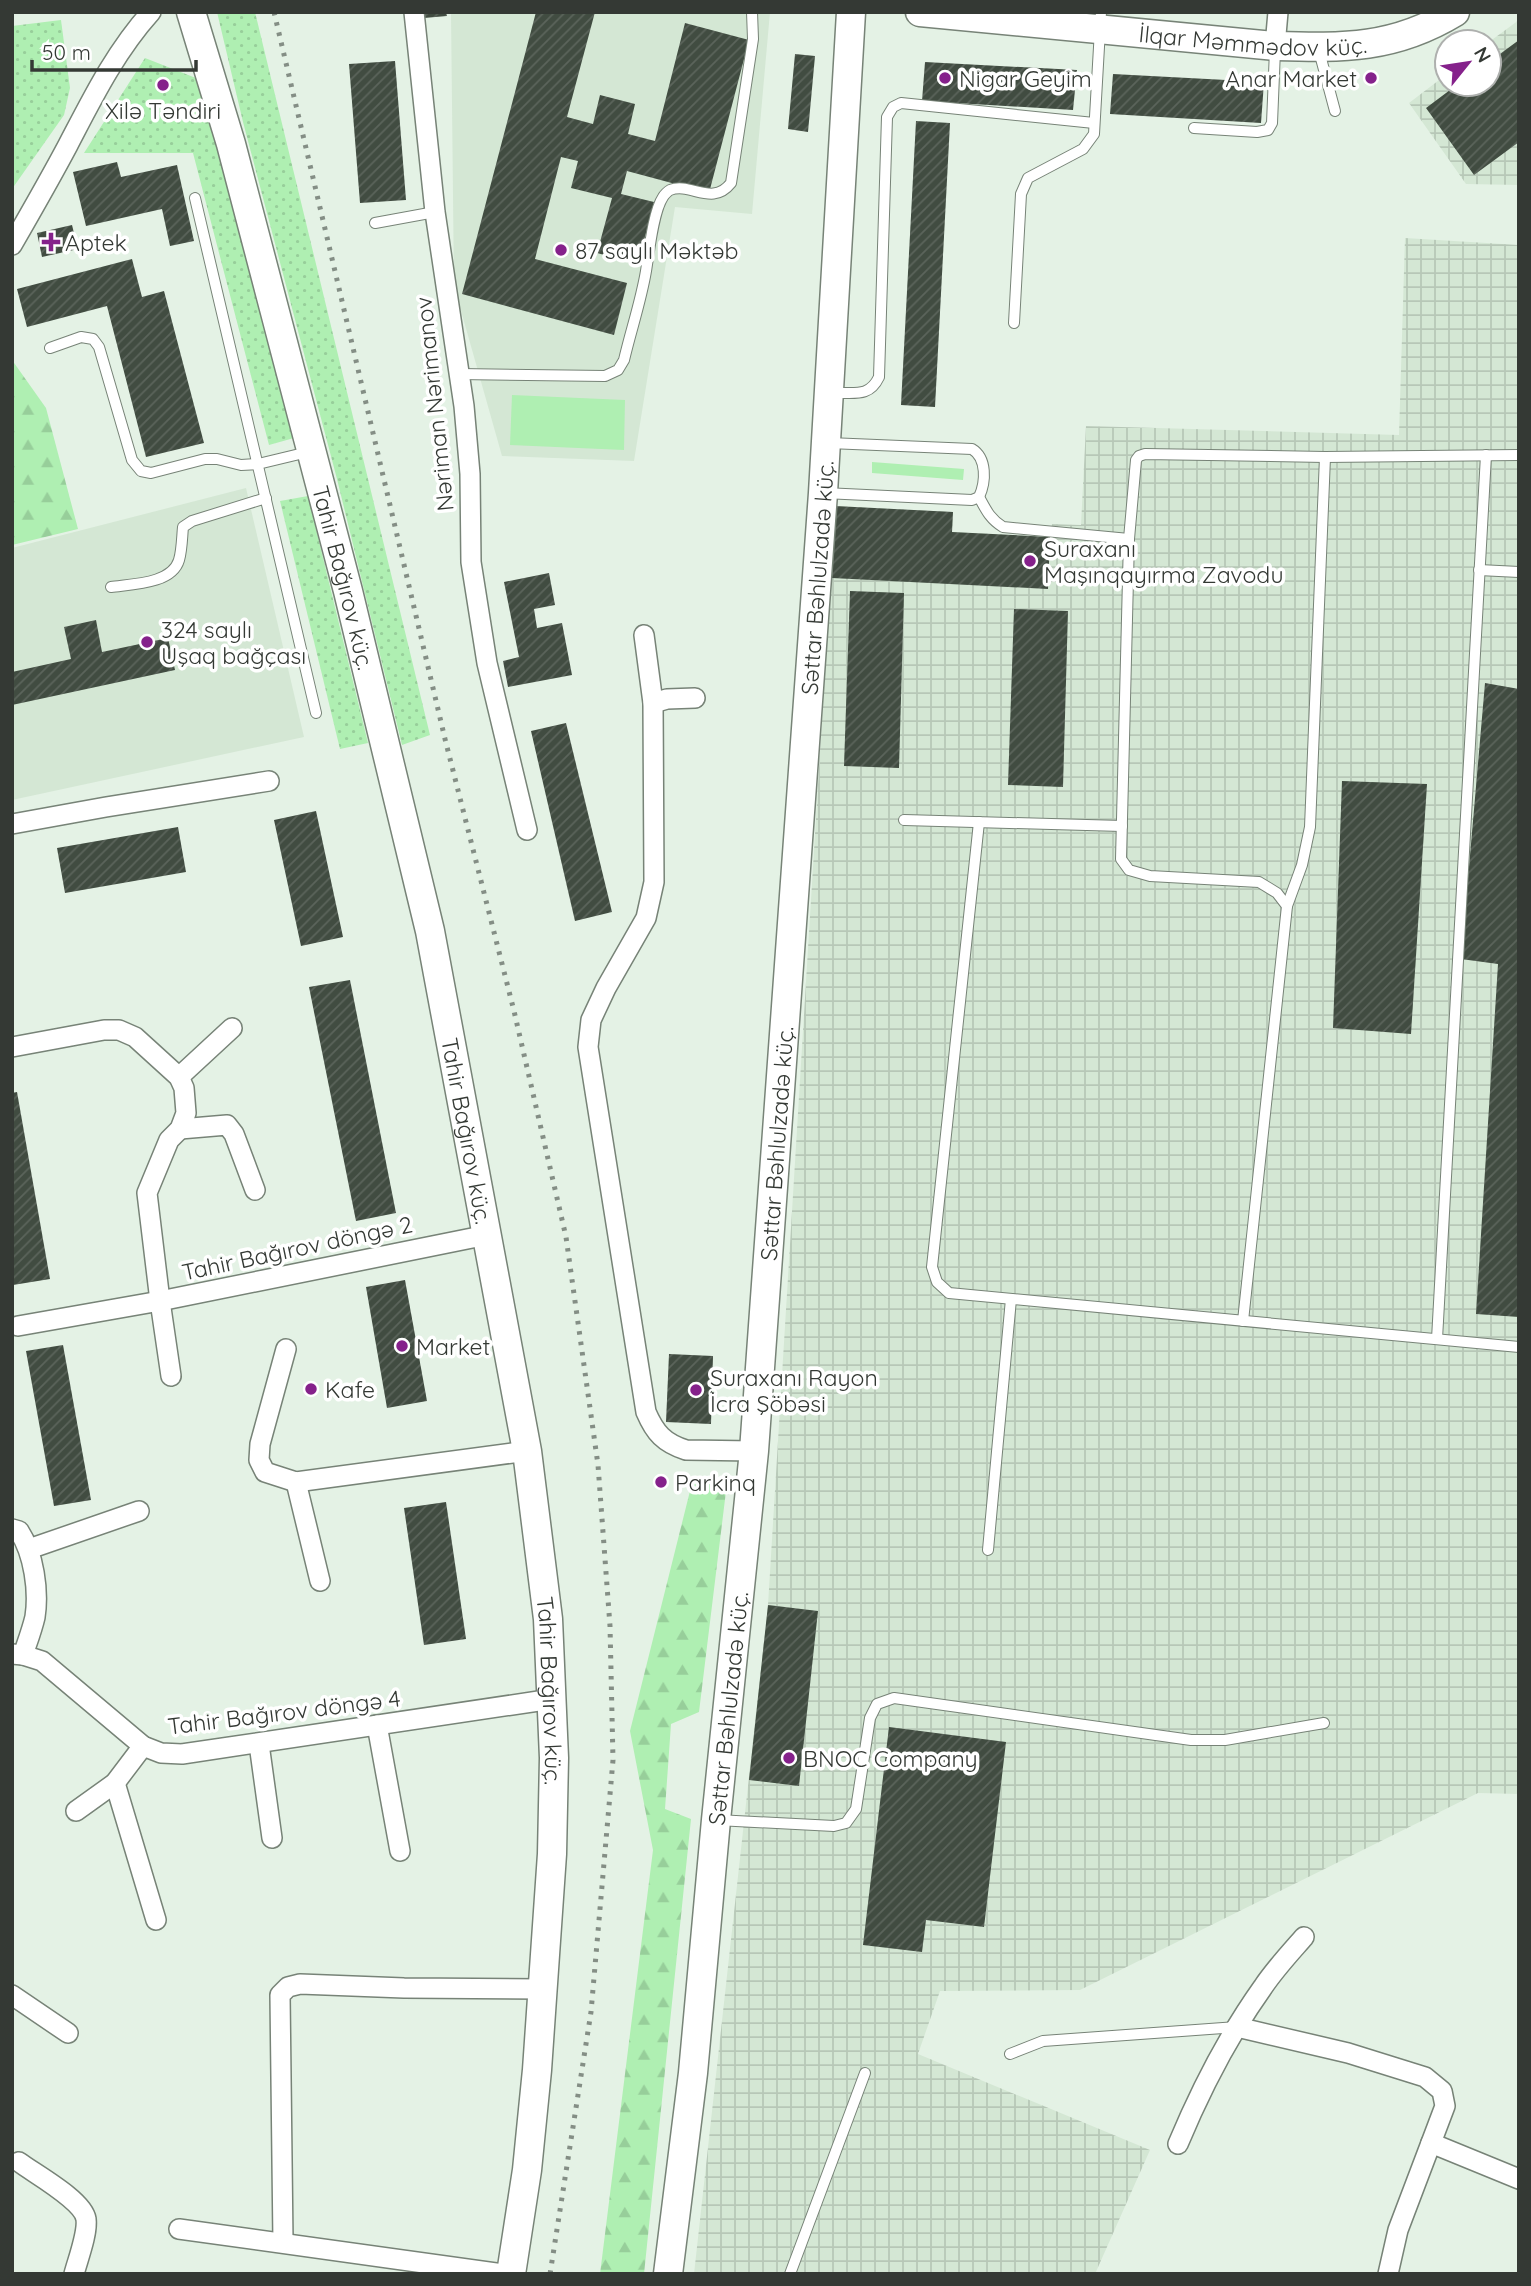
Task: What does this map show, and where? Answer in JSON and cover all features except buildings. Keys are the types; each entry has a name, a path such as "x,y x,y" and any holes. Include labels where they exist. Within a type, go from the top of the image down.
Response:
{"street":[{"path":"12,245 46,188 101,82 121,49 151,12"},
{"name":"Tahir Bağırov küç.","path":"191,12 231,144 312,451 386,743 430,931 527,1451 548,1619 554,1758 552,1854 537,2070 512,2274"},
{"name":"Nəriman Nərimanov","path":"414,12 435,212 459,373 470,474 471,562 487,663 527,830"},
{"name":"Səttar Bəhlulzadə küç.","path":"668,2274 693,2073 754,1451 823,493 851,12"},
{"name":"İlqar Məmmədov küç.","path":"920,12 1101,21 1275,46 1318,47 1367,45 1388,41 1425,28 1455,12"},
{"path":"1275,46 1278,12"},
{"path":"643,635 653,703 654,882 646,918 591,1020 588,1047 646,1412 654,1430 663,1440 676,1447 686,1450 754,1451"},
{"path":"653,703 667,699 695,698"},
{"path":"12,824 269,781"},
{"path":"12,1047 104,1030 119,1030 135,1037 179,1077 232,1028"},
{"name":"Tahir Bağırov döngə 2","path":"179,1077 184,1088 186,1113 180,1129 169,1140 147,1193 160,1301 487,1235"},
{"path":"180,1129 227,1125 234,1134 255,1190"},
{"path":"18,1326 160,1301 171,1376"},
{"path":"286,1349 260,1444 259,1460 265,1472 296,1482 527,1451"},
{"path":"296,1482 320,1581"},
{"path":"29,1549 139,1511"},
{"path":"12,1529 19,1531 29,1549 34,1585 35,1617 18,1655"},
{"name":"Tahir Bağırov döngə 4","path":"18,1655 42,1661 144,1746 161,1753 182,1754 258,1744 552,1699"},
{"path":"377,1725 400,1851"},
{"path":"258,1744 272,1838"},
{"path":"76,1811 115,1783 144,1746"},
{"path":"115,1783 156,1920"},
{"path":"1178,2144 1202,2088 1237,2027 1264,1985 1304,1937"},
{"path":"283,2242 280,1995 288,1987 300,1984 542,1989"},
{"path":"12,1995 68,2032"},
{"path":"1237,2027 1348,2053 1425,2077 1442,2091 1445,2106 1398,2230 1388,2274"},
{"path":"1431,2143 1519,2179"},
{"path":"19,2162 76,2202 84,2211 87,2222 74,2274"},
{"path":"179,2229 503,2274"}],"lane":[{"path":"459,373 605,376 618,370 624,360 662,198 669,191 678,189 713,195 731,183 753,39 752,12"},
{"path":"1014,323 1021,194 1028,178 1083,149 1094,134 1101,21"},
{"path":"1194,128 1257,132 1268,130 1272,123 1275,46"},
{"path":"1318,47 1335,111"},
{"path":"829,393 867,392 880,377 887,117 893,107 901,103 1094,123"},
{"path":"195,198 316,713"},
{"path":"375,223 435,212"},
{"path":"50,348 82,337 93,339 99,347 132,460 141,471 151,473 205,459 217,459 241,466 312,451"},
{"path":"823,493 972,500 979,497 982,490 983,461 979,453 972,449 826,443"},
{"path":"1287,906 1277,893 1259,882 1150,876 1129,870 1121,859 1129,539 1135,465 1139,456 1519,455"},
{"path":"1437,1339 1486,456"},
{"path":"1243,1321 1287,906 1302,866 1310,827 1325,457"},
{"path":"979,497 994,522 1003,527 1129,539"},
{"path":"111,587 161,578 173,570 179,561 183,527 192,521 266,498"},
{"path":"1479,570 1519,572"},
{"path":"904,820 1122,826"},
{"path":"979,822 932,1267 937,1282 949,1293 1519,1347"},
{"path":"988,1550 1012,1299"},
{"path":"716,1820 834,1826 846,1823 856,1809 870,1718 877,1704 894,1698 1191,1740 1226,1740 1324,1723"},
{"path":"1010,2054 1043,2041 1237,2027"},
{"path":"790,2274 865,2073"}],"shaded area":[{"name":"87 saylı Məktəb","path":"451,12 770,12 752,214 675,207 634,461 502,456 454,286"},
{"path":"1519,20 1519,185 1466,184 1409,103 1433,85 1433,98 1503,98 1503,32"},
{"name":"Suraxanı Maşınqayırma Zavodu","path":"1405,238 1519,245 1519,1794 1478,1793 1080,1990 940,1991 918,2054 1150,2150 1095,2274 694,2274 768,1605 835,506 953,512 952,532 1050,537 1052,524 1081,525 1086,426 1399,435"},
{"name":"324 saylı Uşaq bağçası","path":"246,488 304,737 12,800 12,548"}],"green space":[{"path":"217,12 255,12 430,735 402,745 337,479 243,122"},
{"path":"61,20 70,88 64,115 12,189 12,26"},
{"path":"145,58 201,80 294,438 269,445 193,153 84,153"},
{"path":"12,360 46,408 78,529 12,545"},
{"path":"512,395 625,400 624,450 510,445"},
{"path":"872,462 964,469 963,480 872,473"},
{"path":"308,496 368,743 340,749 280,501"},
{"path":"693,1479 727,1483 699,1712 671,1724 665,1809 691,1819 644,2274 600,2274 653,1850 630,1731"}],"railway":[{"path":"274,12 445,739 514,1011 566,1237 598,1465 610,1626 613,1760 591,2012 550,2274"}],"place":[{"name":"Nigar Geyim","path":"945,78"},
{"name":"Anar Market","path":"1371,78"},
{"name":"Xilə Təndiri","path":"163,85"},
{"name":"Aptek","path":"51,242"},
{"name":"87 saylı Məktəb","path":"561,250"},
{"name":"Suraxanı Maşınqayırma Zavodu","path":"1030,561"},
{"name":"324 saylı Uşaq bağçası","path":"147,642"},
{"name":"Market","path":"402,1346"},
{"name":"Kafe","path":"311,1389"},
{"name":"Suraxanı Rayon İcra Şöbəsi","path":"696,1390"},
{"name":"Parkinq","path":"661,1482"},
{"name":"BNOC Company","path":"789,1758"}]}
